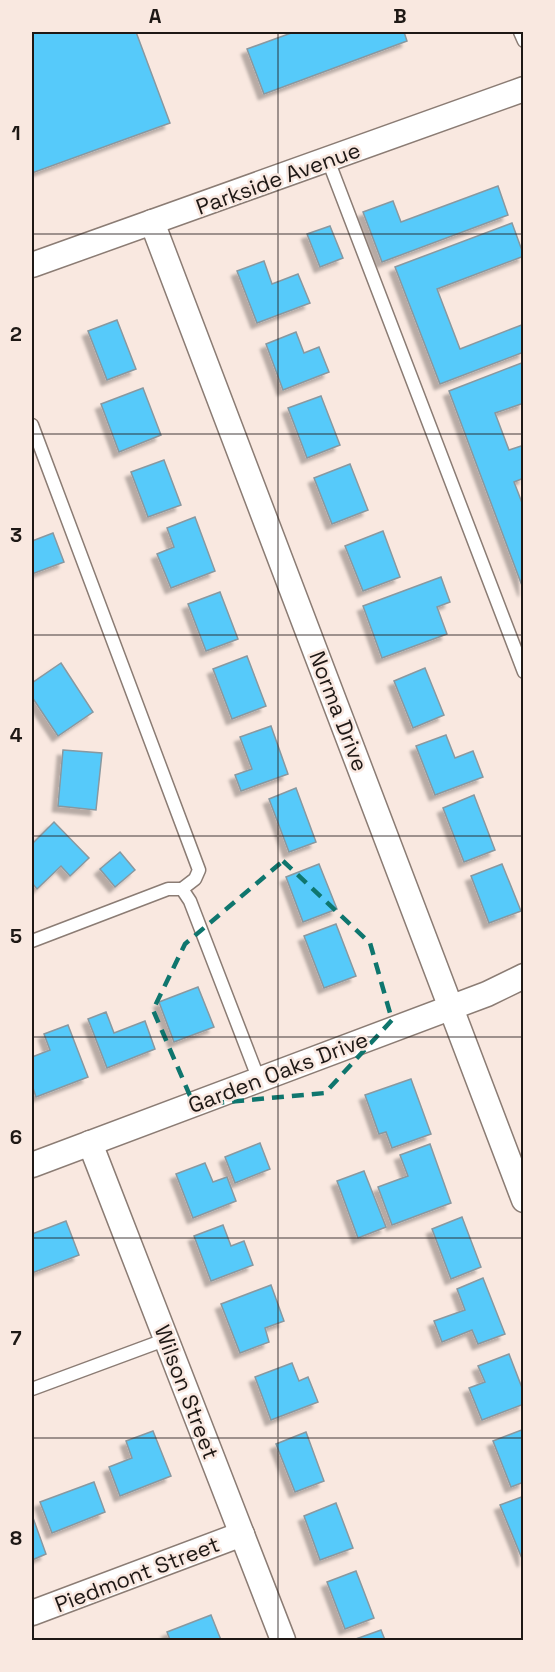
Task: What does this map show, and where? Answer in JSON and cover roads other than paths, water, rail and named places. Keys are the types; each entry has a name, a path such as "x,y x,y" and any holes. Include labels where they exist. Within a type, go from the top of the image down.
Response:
{"street":[{"name":"Parkside Avenue","path":"32,265 524,89"},
{"name":"Norma Drive","path":"152,222 524,1200"},
{"name":"Garden Oaks Drive","path":"32,1165 451,1008 524,976"},
{"name":"Wilson Street","path":"90,1143 283,1641"},
{"name":"Piedmont Street","path":"32,1613 242,1534"}],"lane":[{"path":"520,32 524,41"},
{"path":"328,160 524,672"},
{"path":"32,425 199,870 195,879 182,889 168,889 32,940"},
{"path":"182,889 190,901 259,1080"},
{"path":"32,1389 166,1339"}]}
